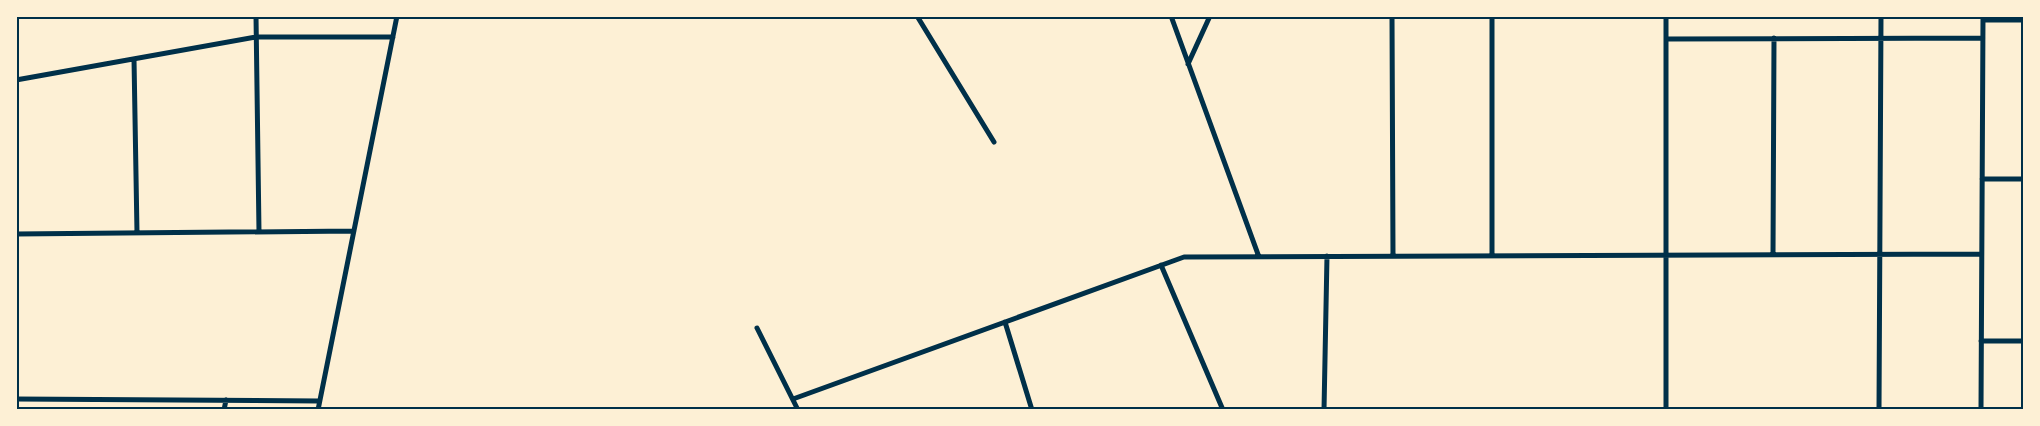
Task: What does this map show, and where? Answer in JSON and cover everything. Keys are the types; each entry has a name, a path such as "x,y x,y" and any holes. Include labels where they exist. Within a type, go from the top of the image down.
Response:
{"street":[{"path":"256,16 259,232"},
{"path":"318,410 397,16"},
{"path":"917,16 994,142"},
{"path":"1171,16 1259,257"},
{"path":"1188,64 1210,16"},
{"path":"1392,16 1393,256"},
{"path":"1492,16 1492,256"},
{"path":"1666,16 1666,410"},
{"path":"1879,410 1881,16"},
{"path":"1981,410 1983,18 2024,20"},
{"path":"16,80 256,36 393,37"},
{"path":"1772,254 1774,38"},
{"path":"1666,39 1983,38"},
{"path":"134,59 137,233"},
{"path":"1982,179 2024,179"},
{"path":"16,234 354,231"},
{"path":"793,399 1184,257 1982,254"},
{"path":"1324,410 1327,256"},
{"path":"1161,265 1223,410"},
{"path":"1004,322 1032,410"},
{"path":"758,328 798,410"},
{"path":"1981,341 2024,341"},
{"path":"16,398 319,401"},
{"path":"224,410 226,400"}]}
